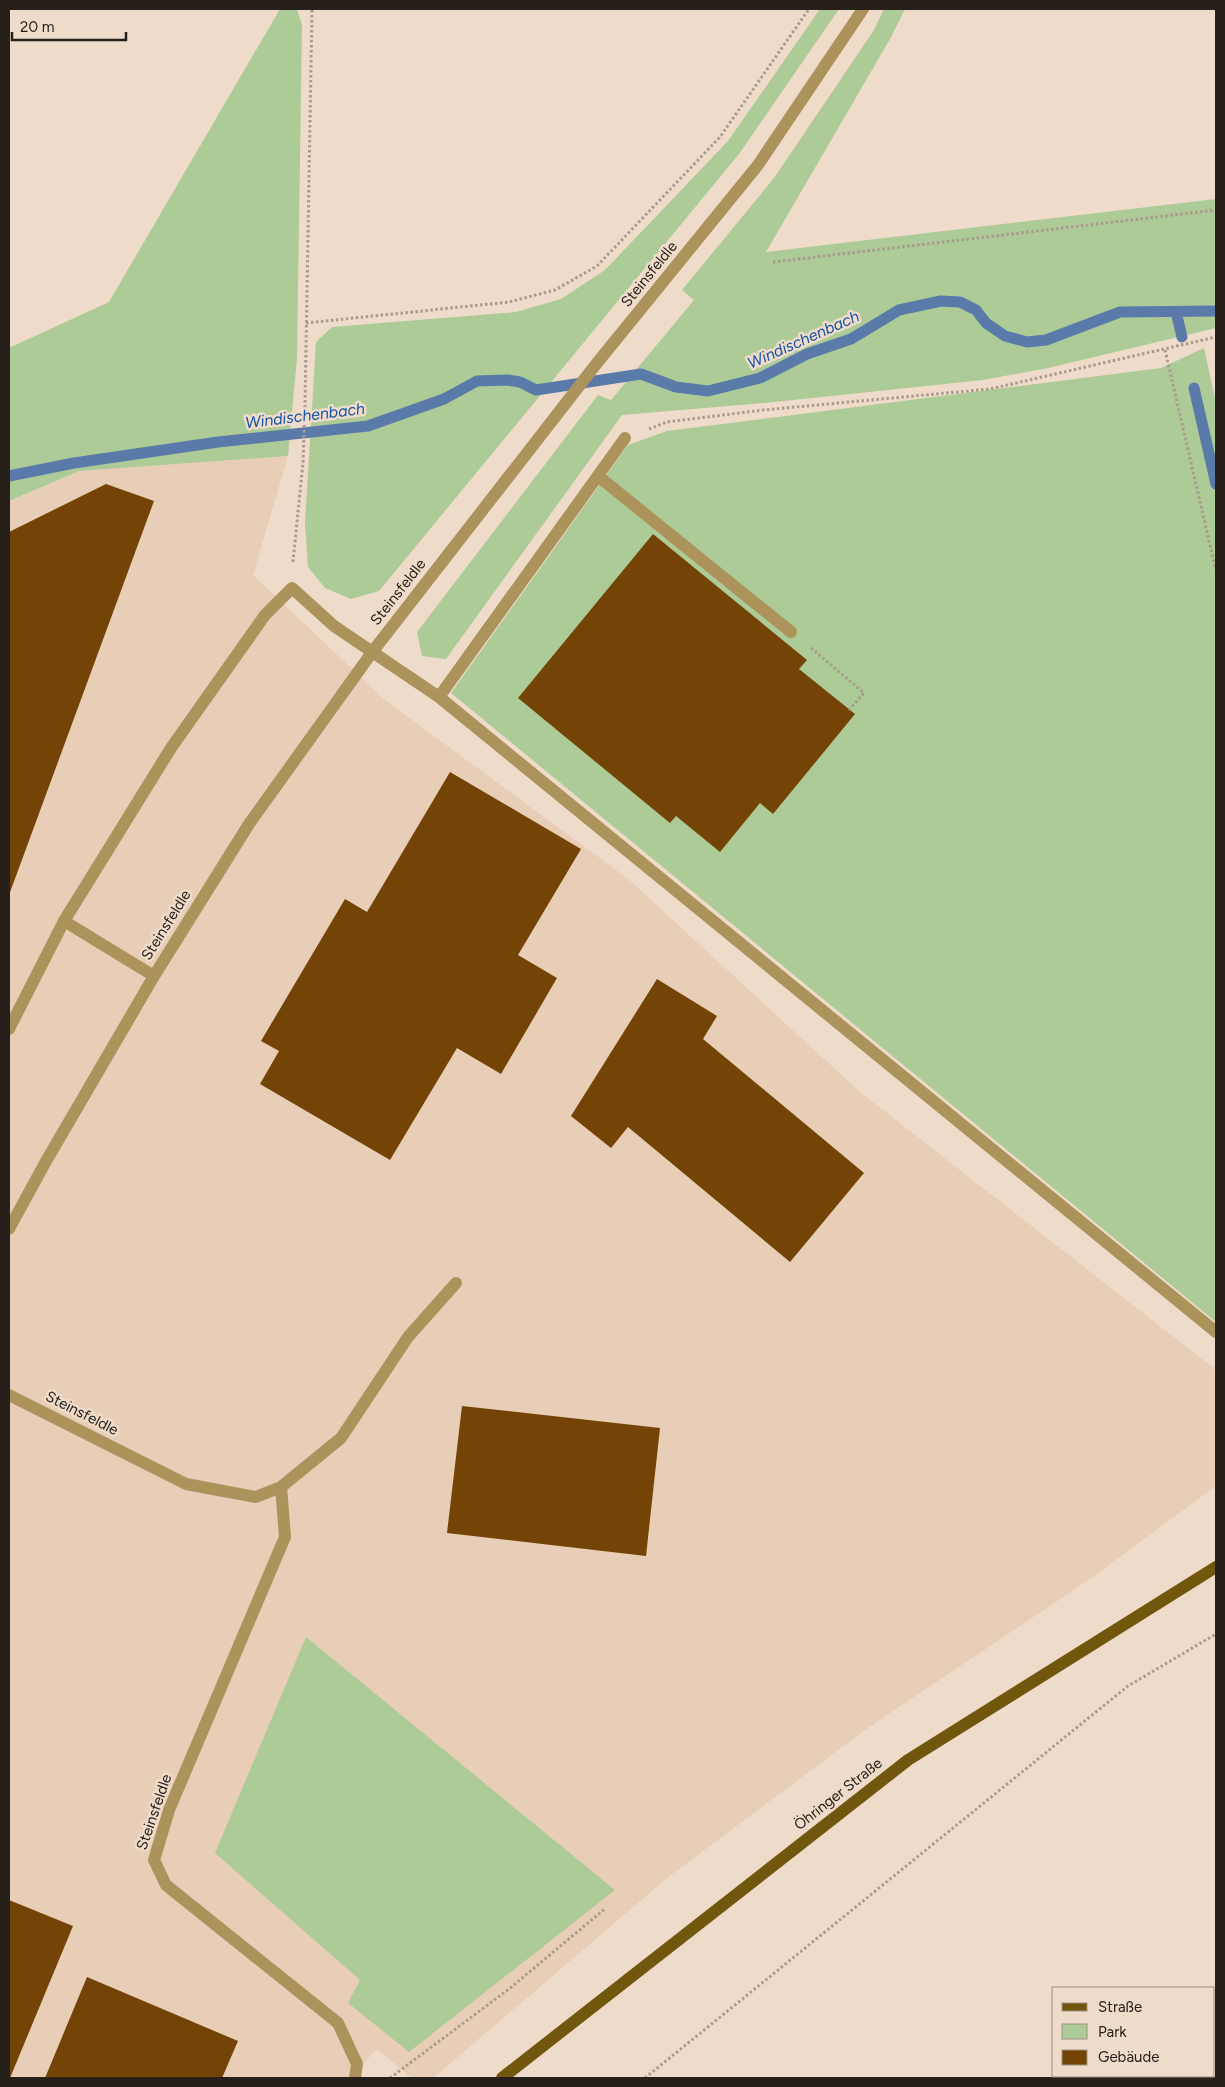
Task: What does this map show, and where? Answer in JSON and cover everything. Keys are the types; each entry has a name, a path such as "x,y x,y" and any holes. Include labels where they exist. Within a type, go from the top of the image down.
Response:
{"main road":[{"name":"Öhringer Straße","path":"502,2078 908,1760 1216,1567"}],"street":[{"name":"Steinsfeldle","path":"9,1229 44,1163 154,976 249,824 373,650 597,363 758,165 863,9"},
{"path":"439,697 625,438"},
{"path":"598,476 791,632"},
{"path":"9,1029 64,921 171,748 265,615 292,588 334,626 373,650 439,697 1216,1332"},
{"path":"64,921 154,976"},
{"name":"Steinsfeldle","path":"9,1395 186,1484 256,1496 281,1487 341,1438 408,1337 456,1283"},
{"name":"Steinsfeldle","path":"281,1487 285,1537 169,1810 154,1860 166,1885 338,2023 357,2064 355,2078"}],"path":[{"path":"292,588 293,552 303,462 312,9"},
{"path":"306,323 509,302 555,290 597,266 720,137 809,9"},
{"path":"773,262 1216,210"},
{"path":"625,438 667,422 763,410 990,389 1165,350 1216,336"},
{"path":"1165,350 1216,571"},
{"path":"791,632 864,693 849,710"},
{"path":"646,2078 1128,1686 1216,1634"},
{"path":"390,2078 509,1989 606,1908"}],"shaded area":[{"path":"288,456 253,575 385,700 627,878 860,1092 1216,1370 1216,1486 1087,1581 862,1732 667,1878 433,2078 412,2078 377,2049 349,2078 9,2078 9,501 79,471"}],"green space":[{"path":"280,9 297,9 302,25 297,358 288,456 79,471 9,501 9,348 109,302"},
{"path":"820,9 839,9 739,154 379,591 351,599 325,588 308,567 305,523 316,342 332,327 516,312 561,299 605,270 728,141"},
{"path":"884,9 905,9 890,39 766,252 1216,199 1216,328 1048,368 983,380 765,403 622,415 446,659 422,656 417,632 598,395 611,400 694,300 682,290 774,178 874,30"},
{"path":"1204,348 1216,403 1216,1322 451,693 628,445 667,431 1161,368"},
{"path":"306,1637 615,1890 409,2052 348,2003 360,1980 215,1853"}],"building":[{"path":"106,484 154,501 9,895 9,532"},
{"path":"653,534 807,660 799,669 855,714 773,814 760,803 720,852 676,816 670,823 518,698"},
{"path":"450,772 581,849 518,955 557,978 501,1074 457,1048 390,1160 260,1084 279,1051 261,1041 345,899 367,912"},
{"path":"657,979 717,1016 703,1039 864,1173 790,1262 628,1127 611,1148 571,1116"},
{"path":"462,1406 660,1428 646,1556 447,1533"},
{"path":"9,1900 73,1926 10,2078 9,2078"},
{"path":"87,1977 238,2041 222,2078 45,2078"}],"waterway":[{"name":"Windischenbach","path":"9,476 74,463 218,442 368,426 444,399 477,381 507,380 520,382 536,390 641,374 676,387 708,391 760,378 807,354 851,339 899,310 941,301 960,302 976,310 986,323 1005,336 1027,342 1046,340 1120,312 1216,311"},
{"path":"1176,312 1182,337"},
{"path":"1194,388 1216,484"}]}
